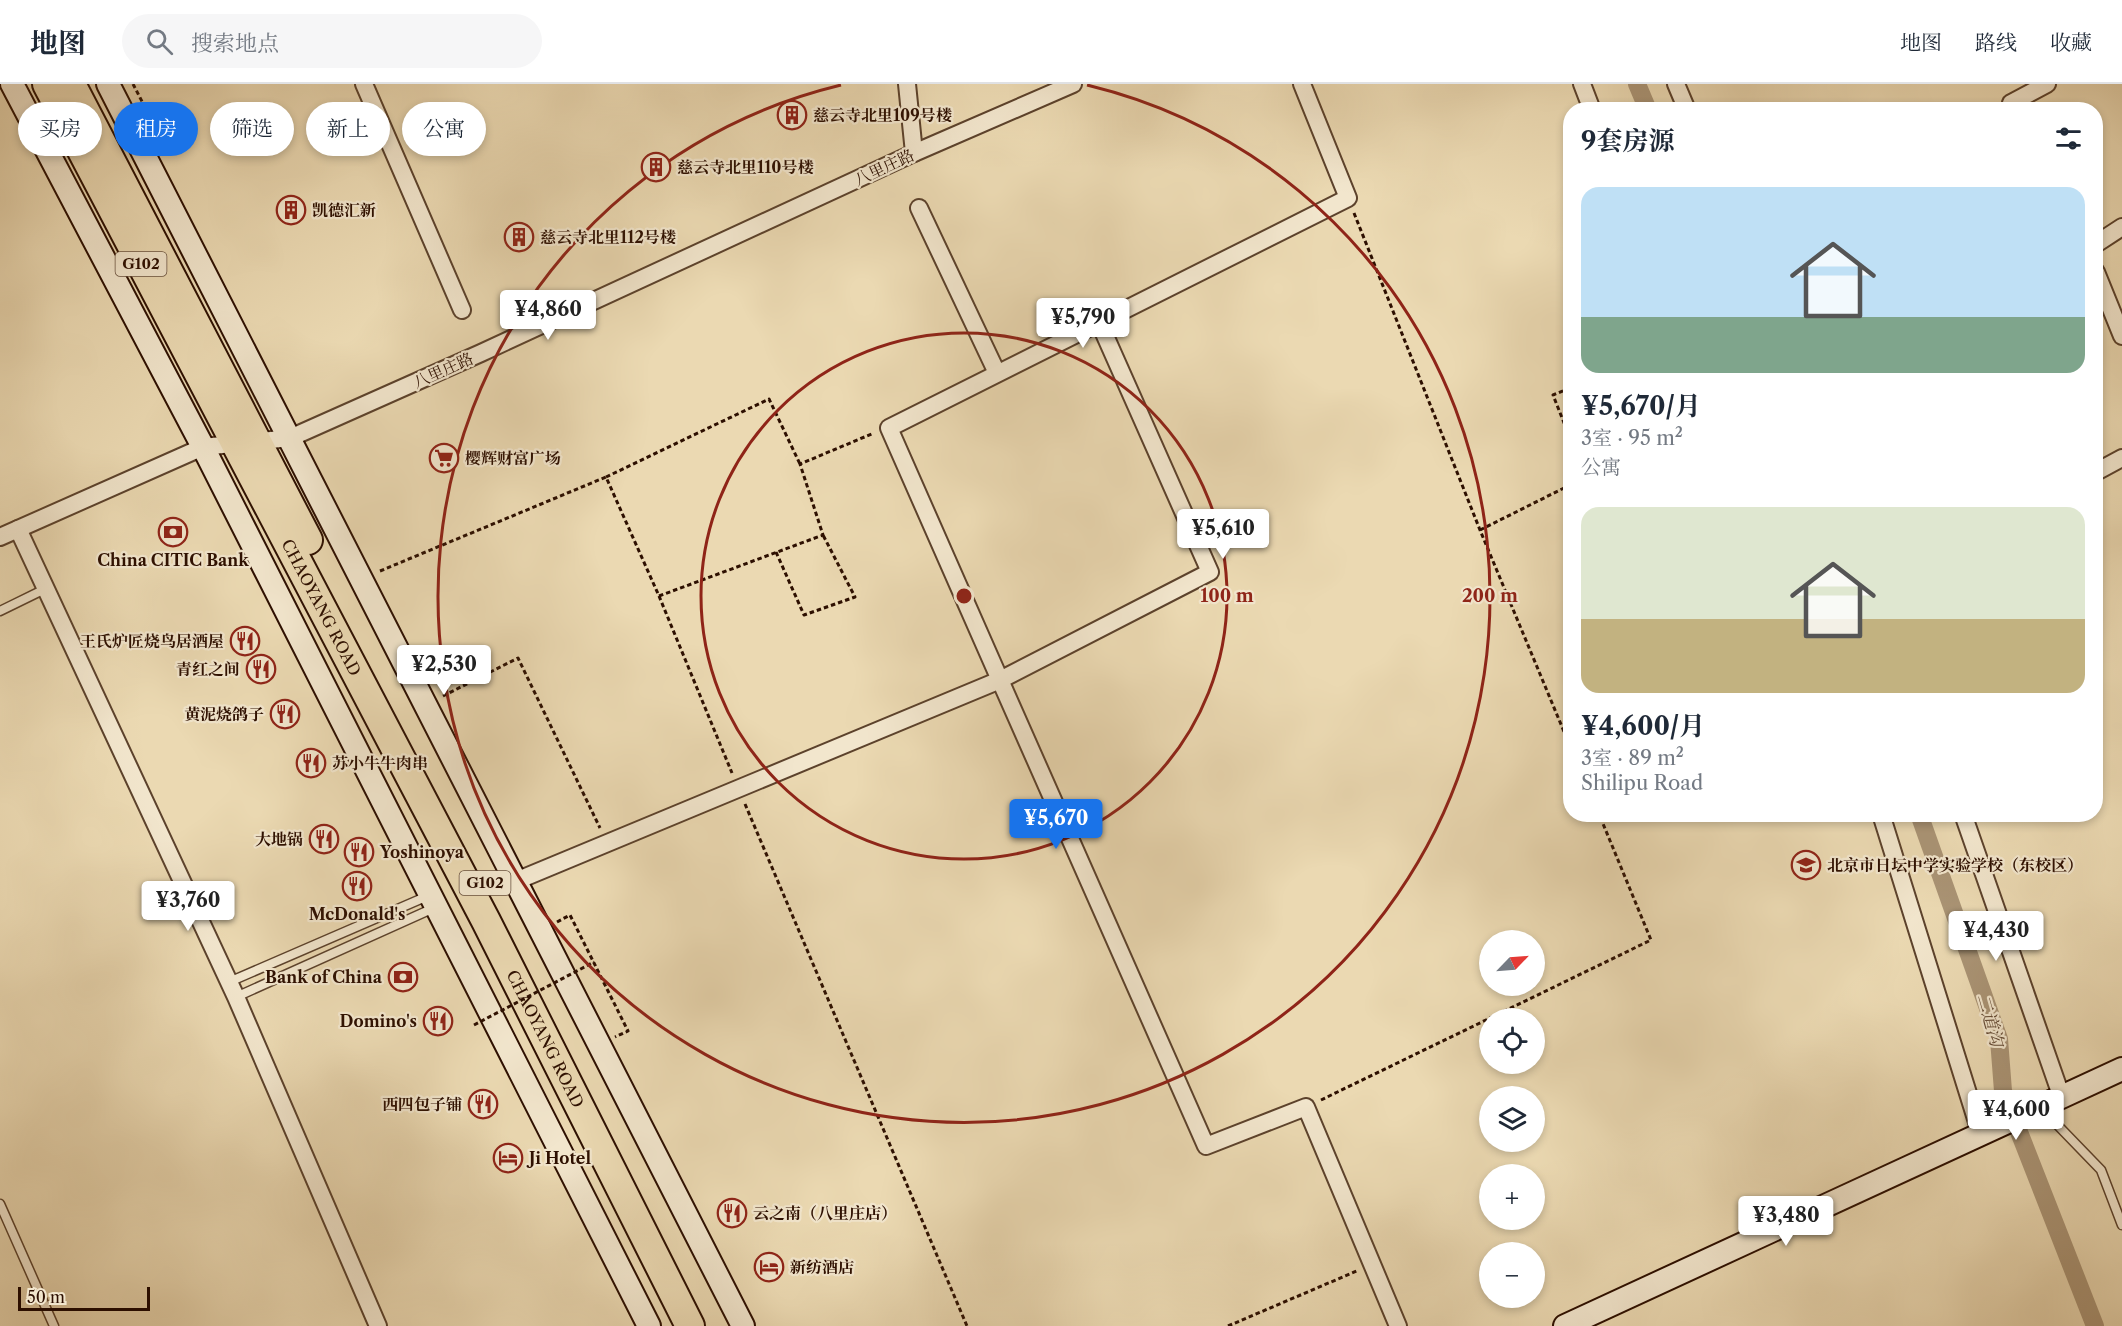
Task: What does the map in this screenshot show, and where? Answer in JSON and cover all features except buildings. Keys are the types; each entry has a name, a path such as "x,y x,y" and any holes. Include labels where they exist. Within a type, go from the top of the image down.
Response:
{"highway":[{"name":"CHAOYANG ROAD","path":"47,84 246,443 581,1071 710,1326"},
{"name":"CHAOYANG ROAD","path":"71,84 246,443 690,1326"}],"street":[{"name":"CHAOYANG ROAD","path":"12,84 203,447 649,1326"},
{"path":"108,84 743,1326"},
{"path":"364,84 462,310"},
{"path":"907,84 914,153"},
{"name":"八里庄路","path":"0,537 203,447 291,438 914,153 1074,84"},
{"path":"1302,84 1348,198 889,428 1206,1146 1306,1107 1398,1326"},
{"path":"1582,84 1589,102"},
{"path":"1676,84 1684,102"},
{"path":"2013,102 2047,84"},
{"path":"919,208 997,373"},
{"path":"2103,239 2122,226"},
{"path":"2103,289 2122,336"},
{"path":"516,881 1000,680 1210,572 1099,322"},
{"path":"2103,468 2122,458"},
{"path":"18,529 233,989 378,1326"},
{"path":"1884,822 1986,1132"},
{"path":"1966,822 2061,1098"},
{"path":"1565,1326 2122,1069"}],"lane":[{"path":"0,611 47,588"},
{"path":"233,989 433,901"},
{"path":"233,989 433,901"},
{"path":"2032,1111 2101,1170 2122,1225"},
{"path":"0,1204 54,1326"}],"path":[{"path":"133,84 142,102"},
{"path":"1348,198 1480,530 1563,729"},
{"path":"1563,391 1553,395 1563,420"},
{"path":"362,578 606,477 769,399 800,464 824,535 855,597 804,615 776,552"},
{"path":"800,464 889,428"},
{"path":"606,477 659,596 967,1326"},
{"path":"1480,530 1563,488"},
{"path":"659,596 824,535"},
{"path":"426,705 518,658 608,843"},
{"path":"1306,1107 1651,940 1602,822"},
{"path":"570,915 628,1031"},
{"path":"474,1025 594,962"},
{"path":"1228,1326 1372,1265"}],"waterway":[{"name":"二道沟","path":"1637,84 1645,102"},
{"name":"二道沟","path":"1922,822 1999,1039 2003,1091 2095,1326"}],"place":[{"name":"慈云寺北里109号楼","path":"792,115"},
{"name":"慈云寺北里110号楼","path":"656,167"},
{"name":"凯德汇新","path":"291,210"},
{"name":"慈云寺北里112号楼","path":"519,237"},
{"name":"樱辉财富广场","path":"444,458"},
{"name":"China CITIC Bank","path":"173,532"},
{"name":"王氏炉匠烧鸟居酒屋","path":"245,641"},
{"name":"青红之间","path":"261,669"},
{"name":"黄泥烧鸽子","path":"285,714"},
{"name":"苏小牛牛肉串","path":"311,763"},
{"name":"大地锅","path":"324,839"},
{"name":"Yoshinoya","path":"359,852"},
{"name":"北京市日坛中学实验学校（东校区）","path":"1806,865"},
{"name":"McDonald's","path":"357,886"},
{"name":"Bank of China","path":"403,977"},
{"name":"Domino's","path":"438,1021"},
{"name":"西四包子铺","path":"483,1104"},
{"name":"Ji Hotel","path":"508,1158"},
{"name":"云之南（八里庄店）","path":"732,1213"},
{"name":"新纺酒店","path":"769,1267"}]}
